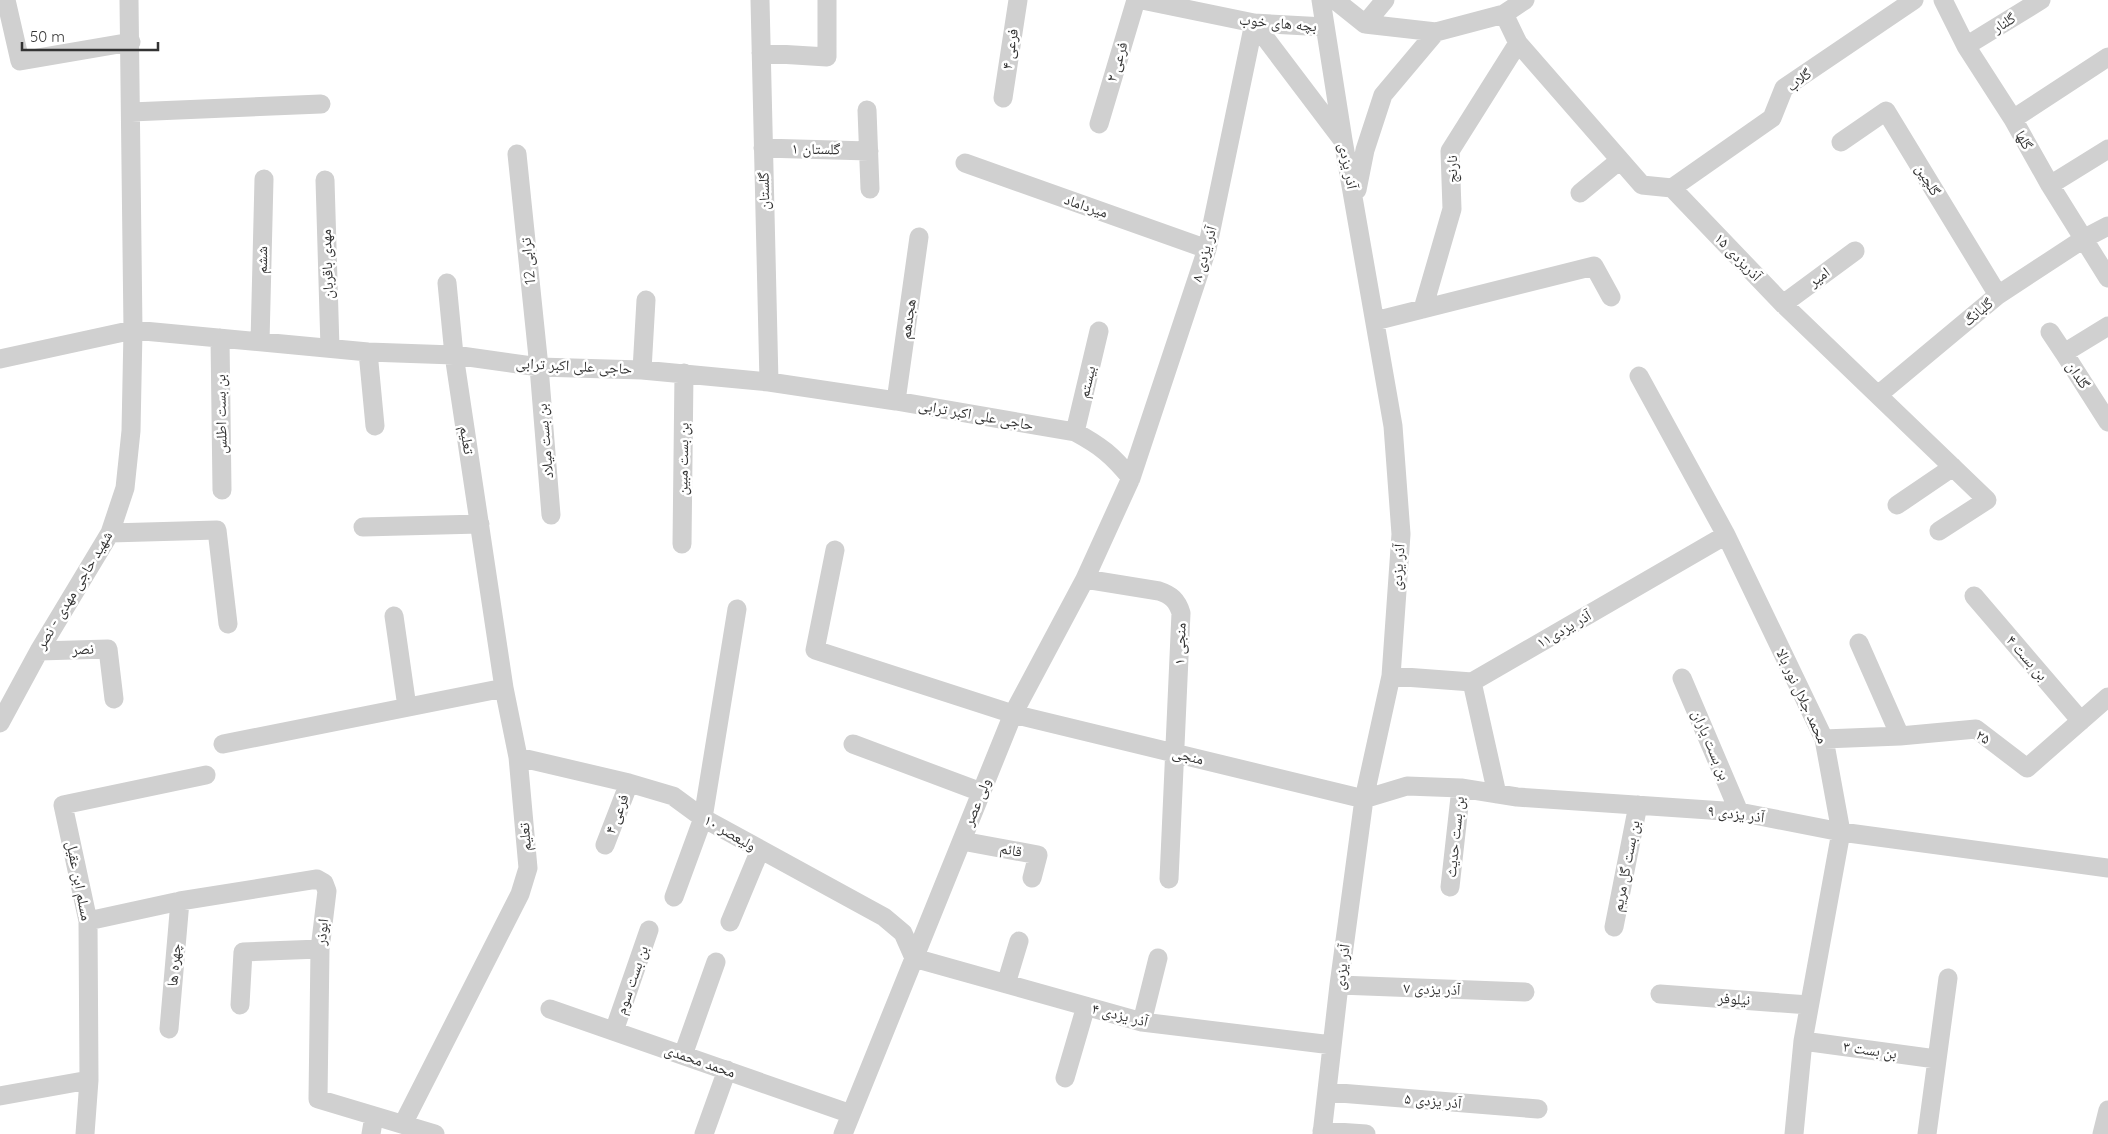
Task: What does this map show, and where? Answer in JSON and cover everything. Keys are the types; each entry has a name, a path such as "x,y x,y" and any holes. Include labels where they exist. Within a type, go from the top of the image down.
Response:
{"street":[{"path":"6,0 20,61 131,42"},
{"name":"شهید حاجی مهدی - نصر","path":"0,723 38,651 110,533 125,488 131,431 133,330 129,0"},
{"name":"گلستان","path":"760,0 769,382"},
{"path":"761,53 827,57 827,0"},
{"name":"فرعی ۴","path":"1003,98 1018,0"},
{"name":"فرعی ۲","path":"1098,124 1136,0"},
{"name":"بچه های خوب","path":"1142,0 1195,5 1254,23 1325,27"},
{"name":"آذر یزدی","path":"1321,0 1343,140 1393,426 1401,534 1391,676 1364,799 1339,985 1322,1132"},
{"path":"1335,0 1366,24 1436,32 1504,14 1525,0"},
{"path":"1366,24 1385,0"},
{"name":"گلاب","path":"1672,188 1772,118 1784,88 1914,0"},
{"name":"گلها","path":"1943,0 1966,46 2012,118 2050,185 2085,238 2108,278"},
{"name":"گلنار","path":"1966,46 2041,0"},
{"path":"1504,14 1518,43 1642,185 1672,188"},
{"path":"1254,23 1343,140"},
{"name":"۸ آذر یزدی","path":"1131,478 1207,249 1254,23"},
{"path":"1355,200 1365,150 1383,95 1436,32"},
{"name":"نارنج","path":"1423,309 1452,208 1450,151 1518,43"},
{"path":"2012,118 2108,57"},
{"path":"131,112 321,104"},
{"path":"867,110 870,189"},
{"name":"گلچین","path":"1841,142 1886,112 1998,294"},
{"name":"گلستان ۱","path":"763,148 869,151"},
{"path":"2050,185 2108,149"},
{"name":"ترابی 12","path":"517,154 539,367"},
{"path":"1580,193 1620,160"},
{"name":"میرداماد","path":"965,164 1207,249"},
{"name":"ششم","path":"260,342 264,178"},
{"name":"مهدی باقربان","path":"325,180 330,348"},
{"name":"۱۵ آذریزدی","path":"1672,188 1783,304 1987,500 1939,531"},
{"name":"گلبانگ","path":"1878,395 1998,294 2085,238 2108,226"},
{"name":"هجدهم","path":"896,401 919,237"},
{"name":"امیر","path":"1783,304 1855,251"},
{"path":"1375,321 1594,266 1611,297"},
{"name":"تعلیم","path":"403,1124 520,894 528,868 518,757 504,688 454,355 447,283"},
{"path":"642,370 646,300"},
{"name":"گلدان","path":"2064,353 2108,326"},
{"name":"حاجی علی اکبر ترابی","path":"0,359 133,330 368,352 454,355 539,367 684,373 769,382 896,401 1075,432 1100,446 1116,460 1131,478"},
{"name":"بیستم","path":"1075,432 1099,331"},
{"name":"گلدان","path":"2050,332 2108,422"},
{"name":"بن بست اطلس","path":"220,338 222,490"},
{"path":"368,352 375,426"},
{"name":"بن بست میلاد","path":"539,367 551,515"},
{"name":"بن بست مبین","path":"682,544 684,373"},
{"name":"محمد جلال نور بالا","path":"1639,376 1726,535 1824,739 1842,832 1803,1041 1794,1134"},
{"path":"1897,505 1953,466"},
{"name":"ولی عصر","path":"843,1134 1013,714 1084,579 1131,478"},
{"path":"364,527 480,524"},
{"path":"110,533 216,530 228,624"},
{"name":"آذر یزدی۱۱","path":"1472,682 1726,535"},
{"name":"منجی","path":"835,550 815,650 1013,714 1364,799"},
{"name":"منجی ۱","path":"1084,579 1159,590 1170,594 1178,604 1181,613 1176,753"},
{"name":"بن بست ۴","path":"1974,596 2081,721"},
{"path":"674,897 703,818 736,609"},
{"path":"394,616 407,707"},
{"path":"1859,642 1900,736"},
{"name":"نصر","path":"38,651 108,648 114,699"},
{"path":"1391,676 1472,682 1496,794"},
{"name":"بن بست یاران","path":"1682,678 1739,812"},
{"path":"223,744 504,688"},
{"name":"۲۵","path":"1824,739 1900,736 1976,729 2027,768 2108,697"},
{"path":"853,744 981,792"},
{"path":"1169,879 1176,753"},
{"name":"۱۰ ولیعصر","path":"518,757 629,782 673,796 703,818 884,917 903,934 914,958"},
{"name":"مسلم ابن عقیل","path":"85,1134 89,1080 88,921 63,804 206,775"},
{"name":"فرعی ۴","path":"605,845 629,782"},
{"name":"آذر یزدی ۹","path":"1364,799 1407,786 1461,788 1496,794 1739,812 1842,832 2108,868"},
{"name":"بن بست حدیث","path":"1450,887 1461,788"},
{"name":"بن بست گل مریم","path":"1614,927 1638,805"},
{"name":"قائم","path":"962,841 1038,855 1032,878"},
{"path":"730,922 760,850"},
{"name":"ابوذر","path":"88,921 180,901 317,879 324,883 327,890 320,950 318,1099 373,1125 403,1124 435,1134"},
{"name":"چهره ها","path":"169,1029 180,901"},
{"name":"بن بست سوم","path":"614,1031 649,930"},
{"path":"1006,984 1019,941"},
{"path":"240,1005 243,952 320,950"},
{"name":"۴ آذر یزدی","path":"914,958 1142,1022 1332,1045"},
{"path":"1142,1022 1158,958"},
{"path":"683,1055 716,962"},
{"path":"1927,1134 1948,978"},
{"name":"آذر یزدی ۷","path":"1339,985 1525,992"},
{"name":"نیلوفر","path":"1660,994 1809,1005"},
{"path":"1065,1078 1086,1006"},
{"name":"محمد محمدی","path":"550,1009 851,1114"},
{"name":"بن بست ۳","path":"1803,1041 1936,1059"},
{"path":"704,1134 727,1070"},
{"path":"0,1096 89,1080"},
{"name":"آذر یزدی ۵","path":"1328,1092 1538,1109"},
{"path":"2102,1134 2108,1110"},
{"path":"1322,1132 1366,1134"}]}
